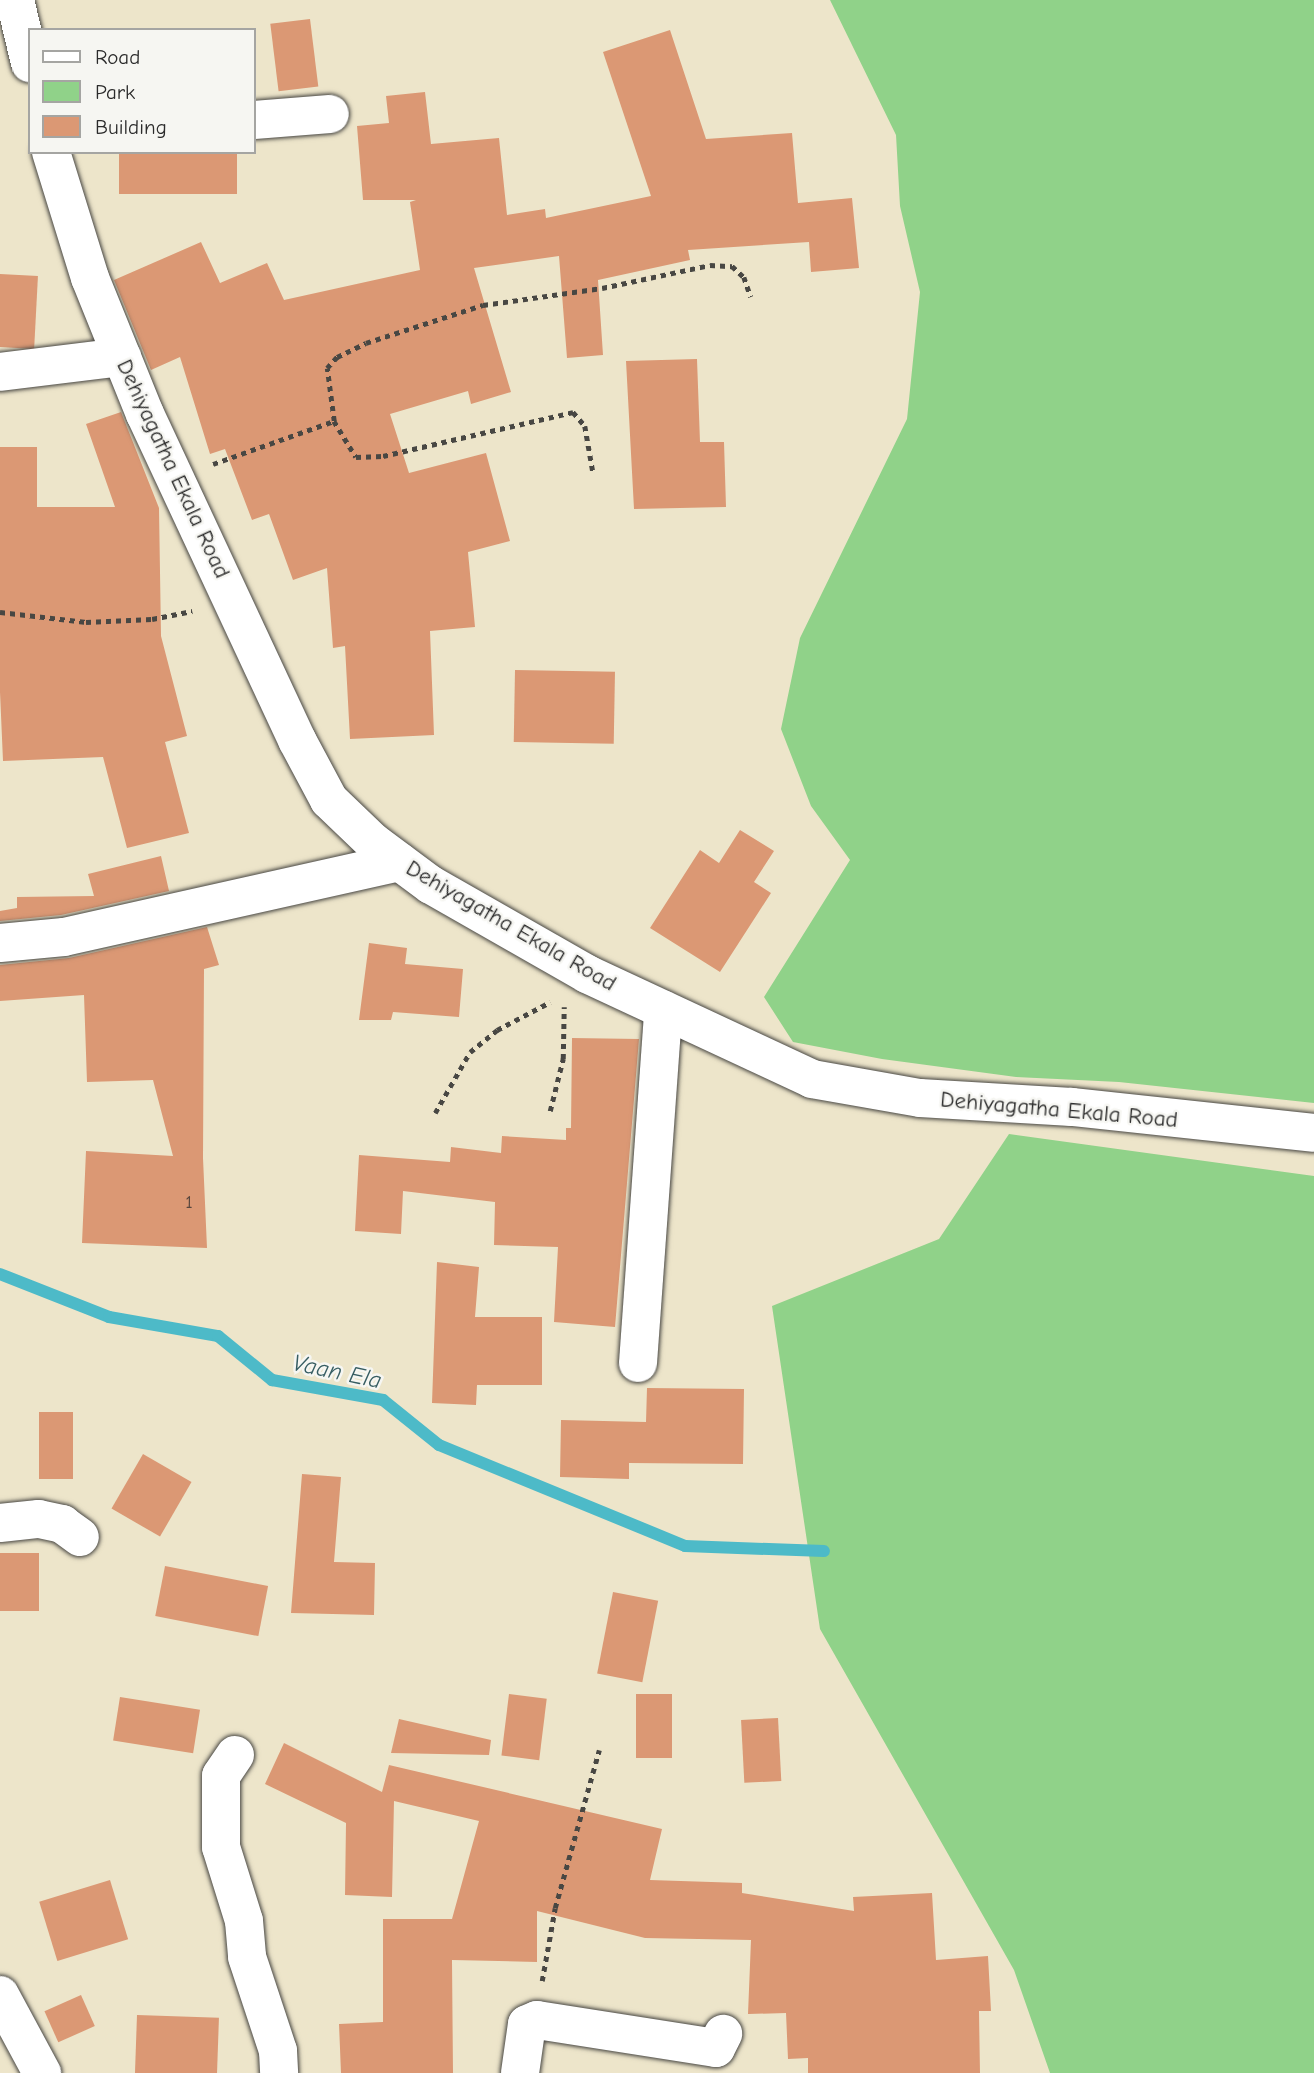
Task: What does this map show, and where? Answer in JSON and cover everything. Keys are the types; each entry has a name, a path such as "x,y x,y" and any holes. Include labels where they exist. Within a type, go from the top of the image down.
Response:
{"street":[{"path":"15,0 28,55"},
{"path":"256,120 330,114"},
{"name":"Dehiyagatha Ekala Road","path":"52,154 90,278 122,356 176,478 329,800 400,862 430,885 587,974 812,1079 861,1091 1072,1107 1314,1133"},
{"path":"0,372 122,356"},
{"path":"0,943 64,937 400,862"},
{"path":"638,1363 663,1010"},
{"path":"0,1523 40,1518 62,1524 80,1537"},
{"path":"235,1755 221,1776 221,1847 244,1921 247,1957 278,2051 279,2073"},
{"path":"0,1995 42,2073"},
{"path":"520,2073 527,2024 537,2020 716,2048 723,2034"}],"path":[{"path":"593,472 585,426 573,412 383,456 356,457 334,421 327,368 337,357 366,343 483,305 602,288 710,265 732,266 744,277 751,296"},
{"path":"176,478 334,421"},
{"path":"0,612 86,622 152,619 234,602"},
{"path":"435,1113 470,1052 497,1030 562,996 563,1059 551,1111"},
{"path":"537,2020 555,1908 598,1749"}],"green space":[{"path":"830,0 1314,0 1314,1103 1119,1082 1016,1077 882,1059 793,1042 764,997 850,860 811,806 781,729 800,638 907,419 920,292 900,206 896,135"},
{"path":"1009,1134 1314,1176 1314,2073 1050,2073 1014,1970 820,1629 772,1306 939,1239"}],"building":[{"path":"310,19 318,86 279,91 270,24"},
{"path":"670,30 706,139 792,133 798,203 852,198 859,268 811,272 809,242 688,250 690,260 598,280 603,355 567,358 559,256 474,268 511,392 471,404 468,391 390,414 409,473 486,453 510,541 468,552 475,627 430,631 434,735 350,739 345,646 333,648 327,568 293,580 269,514 252,520 225,449 210,454 180,357 151,370 114,280 201,242 220,283 267,263 284,300 420,270 410,202 416,200 363,200 357,126 389,123 386,96 425,92 431,144 499,138 507,215 545,209 546,218 651,196 603,52"},
{"path":"119,154 237,154 237,194 119,194"},
{"path":"0,274 38,276 34,349 0,347"},
{"path":"697,359 700,442 724,442 726,507 634,509 626,361"},
{"path":"121,412 159,508 161,636 187,736 165,742 189,833 127,848 103,757 3,761 0,692 0,447 37,447 37,507 115,507 86,424"},
{"path":"515,670 615,672 614,744 514,742"},
{"path":"740,830 774,851 754,882 771,893 720,972 650,928 700,850 719,863"},
{"path":"161,856 169,891 61,915 0,921 0,911 17,908 17,897 94,896 88,874"},
{"path":"207,927 219,965 204,969 203,1158 207,1248 82,1243 86,1151 173,1156 153,1080 87,1082 84,995 0,1001 0,965 69,958"},
{"path":"369,943 407,948 405,964 463,969 459,1017 393,1012 391,1020 359,1020"},
{"path":"572,1038 639,1039 615,1327 554,1322 558,1247 494,1245 495,1202 403,1191 401,1234 355,1231 359,1155 450,1162 451,1147 501,1153 502,1136 566,1140 566,1128 571,1128"},
{"path":"437,1262 479,1267 475,1317 542,1317 542,1385 477,1385 476,1405 432,1403"},
{"path":"647,1388 744,1389 743,1464 629,1463 629,1479 560,1477 561,1420 646,1422"},
{"path":"39,1412 73,1412 73,1479 39,1479"},
{"path":"143,1454 191,1482 160,1537 112,1509"},
{"path":"302,1474 341,1477 334,1562 375,1563 374,1615 291,1613"},
{"path":"0,1553 39,1553 39,1611 0,1611"},
{"path":"165,1566 268,1586 258,1636 155,1616"},
{"path":"613,1592 658,1601 642,1682 597,1673"},
{"path":"509,1694 547,1699 539,1760 501,1756"},
{"path":"636,1694 672,1694 672,1758 636,1758"},
{"path":"120,1697 200,1710 193,1753 113,1740"},
{"path":"778,1718 781,1781 744,1783 741,1720"},
{"path":"399,1719 491,1740 489,1755 391,1753"},
{"path":"284,1743 382,1792 389,1765 662,1829 650,1880 742,1883 742,1893 854,1911 853,1897 932,1893 936,1960 988,1956 991,2011 979,2011 980,2073 808,2073 808,2058 788,2059 786,2013 748,2014 751,1940 645,1938 537,1911 537,1962 452,1960 453,2073 341,2073 339,2024 383,2022 383,1919 452,1919 479,1821 394,1801 392,1897 345,1895 346,1823 265,1784"},
{"path":"110,1880 128,1939 57,1961 39,1902"},
{"path":"81,1995 95,2026 58,2042 44,2011"},
{"path":"137,2015 219,2018 217,2073 135,2073"}],"waterway":[{"name":"Vaan Ela","path":"0,1274 109,1317 218,1336 272,1380 383,1400 439,1445 685,1546 824,1551"}]}
